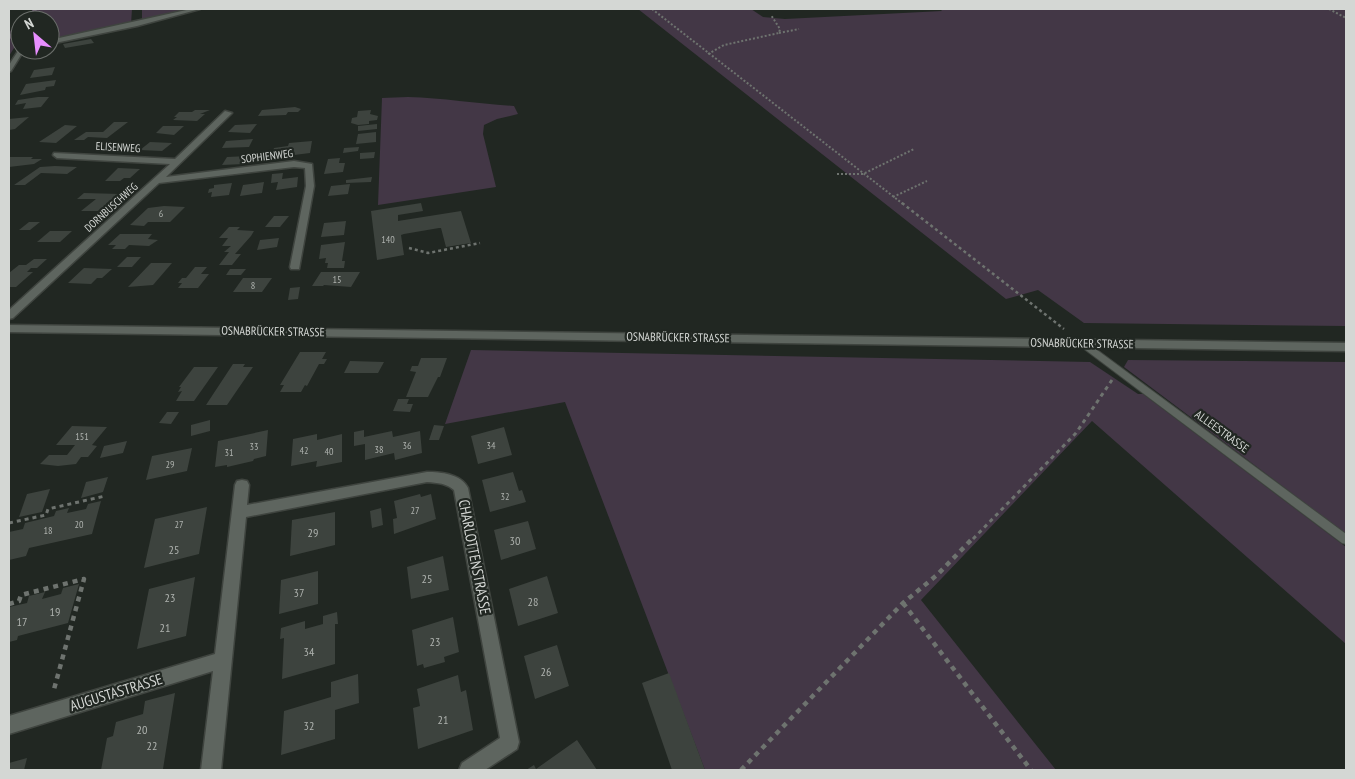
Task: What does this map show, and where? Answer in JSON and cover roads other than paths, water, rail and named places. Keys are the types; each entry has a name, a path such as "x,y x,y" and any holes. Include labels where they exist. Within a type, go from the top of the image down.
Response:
{"street":[{"path":"60,40 198,9"},
{"name":"DORNBUSCHWEG","path":"9,316 228,113"},
{"name":"ELISENWEG","path":"57,155 177,162"},
{"name":"SOPHIENWEG","path":"156,181 294,164 308,166 310,186 295,267"},
{"name":"OSNABRÜCKER STRASSE","path":"9,328 1346,347"},
{"name":"CHARLOTTENSTRASSE","path":"239,512 427,477 444,478 455,482 461,488 510,742 469,770"},
{"path":"211,770 242,485"},
{"name":"AUGUSTASTRASSE","path":"9,724 223,660"}],"lane":[{"name":"ALLEESTRASSE","path":"1082,343 1346,540"}]}
